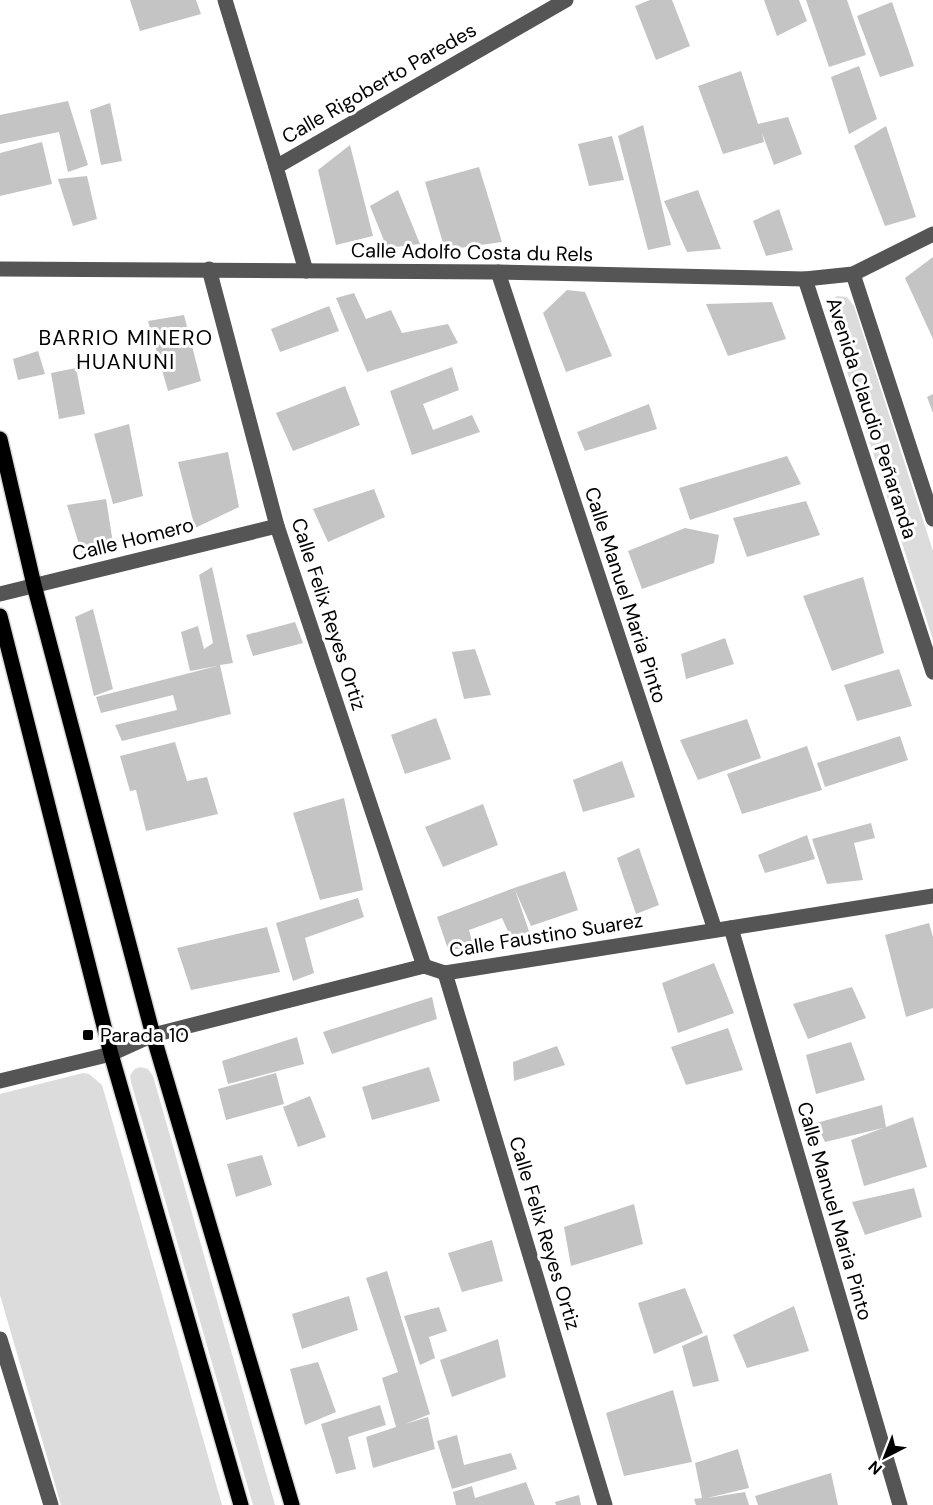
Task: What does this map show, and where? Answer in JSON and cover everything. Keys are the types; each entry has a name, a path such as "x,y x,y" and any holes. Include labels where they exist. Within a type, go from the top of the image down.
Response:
{"main road":[{"path":"0,439 34,585 153,1035 292,1505"},
{"path":"0,616 111,1054 241,1505"}],"street":[{"path":"225,0 306,271"},
{"name":"Calle Rigoberto Paredes","path":"276,167 566,0"},
{"name":"Calle Adolfo Costa du Rels","path":"0,269 498,272 805,279 853,274 933,234"},
{"name":"Calle Felix Reyes Ortiz","path":"209,269 277,526 424,966"},
{"name":"Calle Manuel Maria Pinto","path":"498,272 723,929 900,1505"},
{"name":"Avenida Claudio Peñaranda","path":"853,274 933,519"},
{"name":"Avenida Claudio Peñaranda","path":"805,279 933,672"},
{"name":"Calle Homero","path":"0,594 277,526"},
{"name":"Calle Faustino Suarez","path":"0,1081 111,1054 153,1035 424,966 445,973 933,896"},
{"name":"Calle Felix Reyes Ortiz","path":"445,973 605,1505"},
{"path":"0,1339 51,1505"}],"shaded area":[{"path":"837,296 847,297 854,306 933,551 933,640 828,312 829,302"},
{"path":"140,1067 148,1069 153,1076 275,1505 253,1505 131,1082 130,1075"},
{"path":"83,1073 89,1074 102,1085 222,1505 61,1505 0,1295 0,1094"}],"building":[{"path":"130,0 196,0 201,14 140,31"},
{"path":"650,0 672,0 690,46 656,60 635,6"},
{"path":"764,0 799,0 807,21 777,36"},
{"path":"806,0 847,0 866,55 829,67"},
{"path":"892,2 914,66 880,77 857,16"},
{"path":"859,66 877,119 849,134 831,77"},
{"path":"741,71 758,124 788,117 802,154 774,165 762,133 764,142 723,154 698,86"},
{"path":"68,101 88,165 68,172 59,132 0,144 0,115"},
{"path":"110,103 122,161 101,165 90,110"},
{"path":"643,125 671,245 648,250 618,136"},
{"path":"886,126 916,217 885,226 854,146"},
{"path":"612,136 624,180 589,186 578,144"},
{"path":"42,142 52,184 0,196 0,153"},
{"path":"350,145 373,236 336,245 318,170"},
{"path":"479,167 502,242 445,250 425,182"},
{"path":"87,176 97,219 73,226 58,179"},
{"path":"398,190 420,244 387,248 370,206"},
{"path":"698,190 721,249 687,252 664,201"},
{"path":"779,209 793,250 766,256 753,221"},
{"path":"933,257 933,339 905,278"},
{"path":"567,290 585,292 612,356 566,372 543,313"},
{"path":"354,293 366,319 391,310 402,333 448,324 458,343 367,372 336,298"},
{"path":"772,302 786,339 728,356 706,304"},
{"path":"329,306 339,331 280,352 271,329"},
{"path":"184,315 201,381 168,391 148,321"},
{"path":"38,351 45,374 18,380 13,359"},
{"path":"452,367 459,390 423,404 433,430 472,415 480,432 412,455 390,391"},
{"path":"76,368 85,414 59,419 51,373"},
{"path":"345,386 360,425 293,451 276,413"},
{"path":"933,394 933,413 927,397"},
{"path":"649,404 657,429 585,451 577,432"},
{"path":"129,424 143,496 113,504 94,434"},
{"path":"228,452 239,507 195,528 178,462"},
{"path":"787,456 801,484 690,520 679,488"},
{"path":"374,489 385,517 328,542 313,509"},
{"path":"106,499 113,543 82,554 67,505"},
{"path":"806,501 820,535 747,557 733,518"},
{"path":"685,528 719,535 714,563 642,589 628,551"},
{"path":"212,567 233,663 220,665 231,714 122,741 115,725 177,710 173,695 101,713 96,697 217,666 190,671 181,632 198,626 204,649 213,643 199,575"},
{"path":"863,577 884,653 832,671 803,596"},
{"path":"93,609 113,689 94,696 75,617"},
{"path":"295,622 303,643 253,656 246,635"},
{"path":"725,638 734,664 686,679 681,654"},
{"path":"475,649 491,695 464,699 452,652"},
{"path":"899,669 912,706 857,721 844,685"},
{"path":"436,718 451,759 405,774 391,735"},
{"path":"747,719 761,758 698,780 680,740"},
{"path":"900,736 908,760 825,787 817,763"},
{"path":"175,742 187,781 207,777 218,814 146,831 136,790 130,791 120,756"},
{"path":"807,746 822,790 742,814 727,774"},
{"path":"622,761 635,797 583,812 573,780"},
{"path":"344,798 363,890 320,900 293,813"},
{"path":"483,804 498,845 443,867 425,827"},
{"path":"871,823 875,838 854,843 863,880 827,884 812,839"},
{"path":"807,835 815,859 765,873 758,855"},
{"path":"639,848 659,905 636,914 617,858"},
{"path":"565,871 578,910 531,926 515,890 531,937 511,938 502,918 469,930 474,949 448,949 437,917"},
{"path":"358,898 364,917 305,938 314,973 293,981 276,923"},
{"path":"929,923 933,937 933,1008 906,1017 885,935"},
{"path":"267,927 280,972 191,990 177,948"},
{"path":"714,963 734,1013 678,1033 662,983"},
{"path":"852,987 866,1018 808,1039 793,1004"},
{"path":"432,997 437,1019 332,1054 323,1032"},
{"path":"728,1028 743,1070 686,1085 671,1047"},
{"path":"297,1037 304,1064 228,1084 222,1061"},
{"path":"851,1042 865,1080 816,1094 806,1055"},
{"path":"557,1046 565,1065 514,1081 513,1062"},
{"path":"429,1067 440,1101 372,1120 362,1087"},
{"path":"276,1073 284,1104 226,1120 218,1089"},
{"path":"310,1096 326,1137 298,1147 283,1107"},
{"path":"882,1105 886,1127 913,1117 927,1167 864,1186 851,1140 883,1128 825,1142 816,1123"},
{"path":"262,1155 272,1185 236,1197 227,1164"},
{"path":"914,1188 922,1217 865,1235 852,1202"},
{"path":"634,1204 643,1244 571,1266 564,1227"},
{"path":"492,1240 503,1281 462,1292 448,1253"},
{"path":"387,1271 430,1414 405,1424 428,1417 435,1449 373,1468 366,1437 396,1427 382,1378 398,1372 366,1278"},
{"path":"685,1288 703,1333 654,1354 638,1303"},
{"path":"349,1296 358,1330 302,1349 292,1314"},
{"path":"794,1306 809,1351 747,1368 733,1335"},
{"path":"439,1307 447,1331 429,1337 435,1358 420,1365 404,1316"},
{"path":"707,1335 719,1381 693,1387 682,1346"},
{"path":"498,1339 506,1377 452,1397 440,1360"},
{"path":"318,1362 336,1412 305,1425 290,1369"},
{"path":"673,1390 692,1462 624,1476 606,1413"},
{"path":"380,1405 386,1425 348,1437 356,1469 336,1474 321,1424"},
{"path":"457,1435 464,1465 511,1453 517,1469 452,1489 437,1441"},
{"path":"738,1449 749,1488 707,1498 745,1492 749,1505 696,1505 694,1499 702,1498 695,1463"},
{"path":"831,1473 838,1505 758,1505 755,1496"},
{"path":"526,1482 535,1505 456,1505 453,1492 472,1486 475,1498"},
{"path":"579,1495 581,1505 556,1505 555,1502"}],"place":[{"name":"Parada 10","path":"88,1035"}],"district":[{"name":"BARRIO MINERO HUANUNI","path":"126,350"}]}
